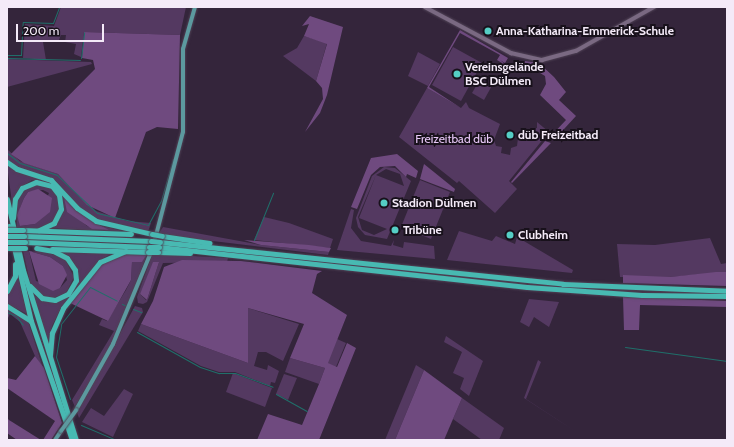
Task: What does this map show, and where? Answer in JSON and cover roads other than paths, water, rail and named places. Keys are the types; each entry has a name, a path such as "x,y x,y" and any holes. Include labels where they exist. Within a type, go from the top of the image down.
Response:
{"highway":[{"path":"7,162 17,169 51,180 77,208 96,221 233,251 528,287 620,294 727,296"},
{"path":"12,225 18,193 29,184 45,183 57,190 61,209 54,223 39,230"},
{"path":"7,198 23,270 50,361 76,440"},
{"path":"7,215 15,257 31,321 72,440"},
{"path":"7,230 149,247"},
{"path":"7,236 39,230 152,234"},
{"path":"7,242 233,251 555,284 727,291"},
{"path":"7,248 126,251 149,247"},
{"path":"23,270 32,291 42,298 55,300 72,289 75,270 67,258 53,251 36,248"},
{"path":"50,361 52,333 63,308 100,262 126,251"},
{"path":"7,291 14,276 15,257"},
{"path":"7,306 31,321"}],"main road":[{"path":"55,440 76,410 126,318 158,231 183,132 183,49 195,7"}],"street":[{"path":"425,7 505,50 542,60 576,51 654,7"}],"waterway":[{"path":"7,55 21,55 23,22 53,23 59,7"},
{"path":"81,58 84,32"},
{"path":"7,58 80,60"},
{"path":"7,153 20,163 57,175 97,213 148,225 161,201 173,159"},
{"path":"254,240 273,193"},
{"path":"70,399 56,357 61,324 90,287 117,301"},
{"path":"122,304 127,306"},
{"path":"133,309 141,312"},
{"path":"7,312 16,316 23,325"},
{"path":"137,332 200,367 219,373 235,373 273,387"},
{"path":"625,347 727,361"},
{"path":"276,394 307,411"},
{"path":"81,425 116,440"}],"place":[{"name":"Anna-Katharina-Emmerick-Schule","path":"488,31"},
{"name":"Vereinsgelände BSC Dülmen","path":"457,74"},
{"name":"düb Freizeitbad","path":"510,135"},
{"name":"Stadion Dülmen","path":"384,203"},
{"name":"Tribüne","path":"395,230"},
{"name":"Clubheim","path":"510,235"}],"park label":[{"name":"Freizeitbad düb","path":"454,139"}]}
